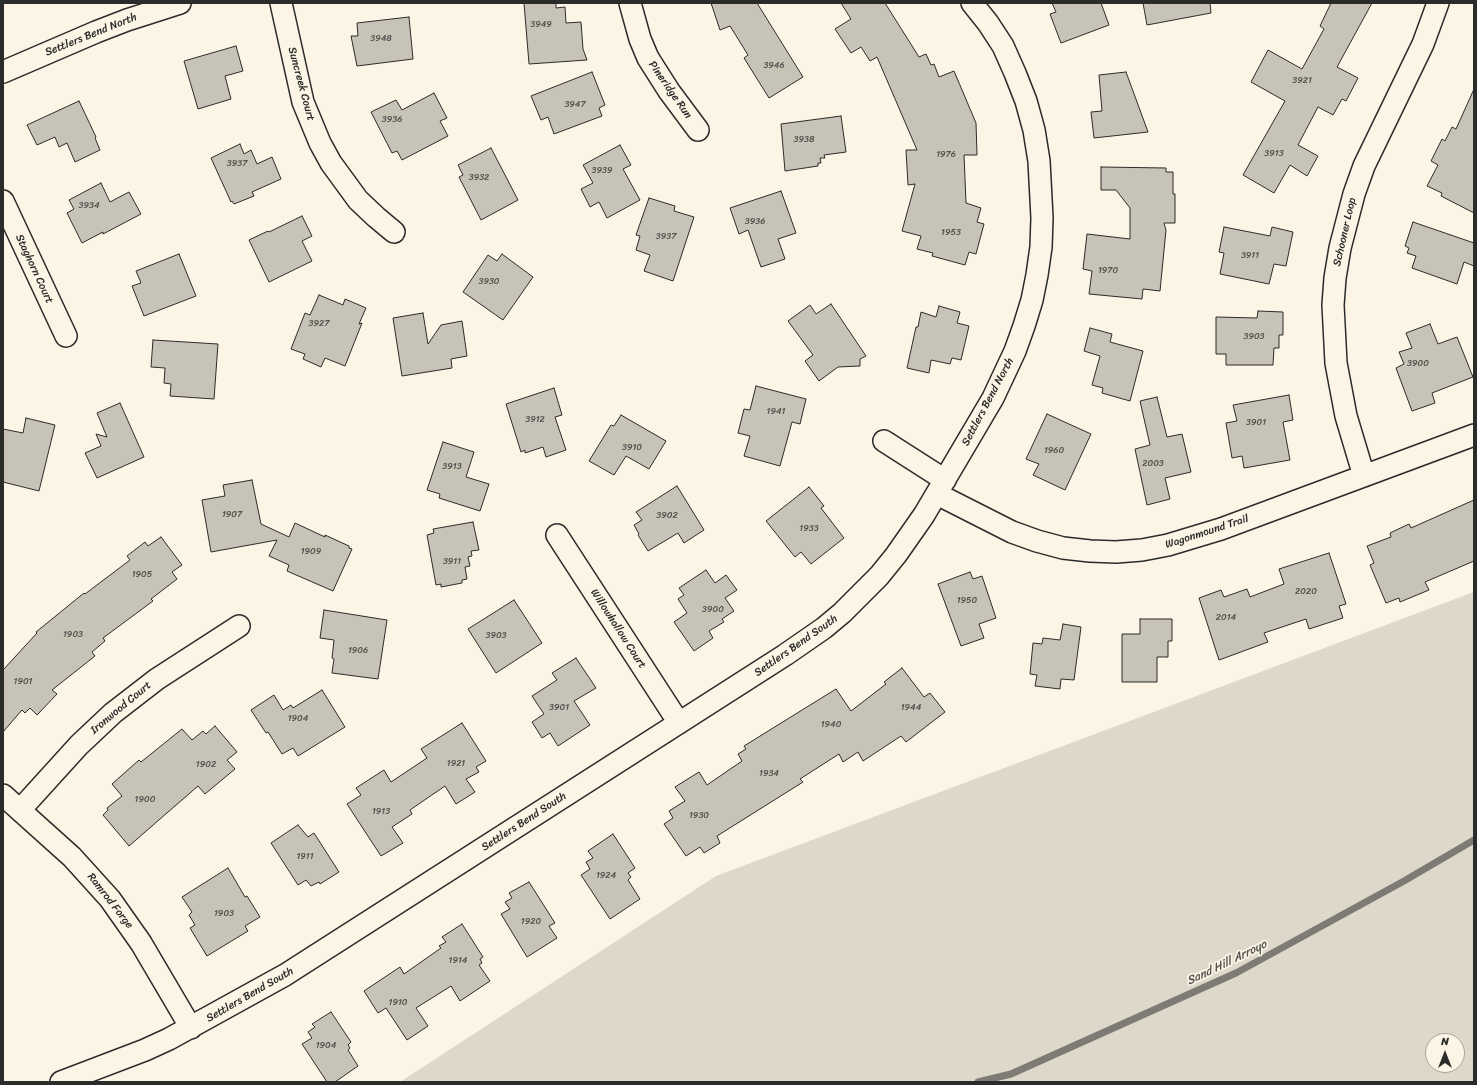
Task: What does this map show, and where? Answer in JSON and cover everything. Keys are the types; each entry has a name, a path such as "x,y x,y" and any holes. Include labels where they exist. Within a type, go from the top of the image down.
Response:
{"street":[{"name":"Settlers Bend North","path":"3,72 134,17 180,3"},
{"name":"Suncreek Court","path":"281,3 303,102 320,143 331,163 358,200 394,232"},
{"name":"Pineridge Run","path":"630,3 640,39 648,58 669,91 698,130"},
{"name":"Settlers Bend North","path":"941,487 993,398 1015,351 1032,300 1041,247 1042,218 1039,161 1034,130 1026,100 1003,46 988,23 972,3"},
{"name":"Schooner Loop","path":"1364,476 1346,416 1336,362 1334,305 1335,278 1346,221 1364,166 1423,44 1438,3"},
{"name":"Staghorn Court","path":"3,201 66,336"},
{"name":"Wagonmound Trail","path":"941,487 1012,532 1037,541 1063,548 1090,551 1116,552 1142,550 1194,538 1474,435"},
{"path":"884,440 941,487"},
{"name":"Settlers Bend South","path":"61,1082 145,1050 191,1028 286,975 785,655 824,628 866,590 896,555 914,530 941,487"},
{"name":"Willowhollow Court","path":"557,535 679,724"},
{"name":"Ironwood Court","path":"20,810 79,745 113,713 156,679 239,626"},
{"name":"Ramrod Forge","path":"3,795 72,856 110,899 141,943 191,1028"}],"shaded area":[{"path":"1474,592 1474,1082 400,1082 716,876"}],"building":[{"path":"524,3 556,3 556,8 565,7 566,23 581,22 583,49 587,60 529,64"},
{"path":"711,3 757,3 803,77 769,98 744,58 748,55 730,26 720,30"},
{"path":"841,3 885,3 919,57 926,54 931,65 934,64 939,77 954,71 976,123 977,155 964,155 966,203 981,208 977,222 984,224 976,254 969,252 965,265 932,256 933,253 917,249 921,236 902,231 915,184 908,185 906,150 917,150 877,57 870,61 861,47 851,53 835,29 851,19"},
{"path":"1052,3 1101,3 1109,25 1061,43 1050,14 1056,12"},
{"path":"1143,3 1210,3 1211,13 1147,25"},
{"path":"1331,3 1372,3 1337,67 1358,78 1346,101 1342,99 1333,115 1318,107 1298,145 1318,156 1307,176 1290,165 1274,193 1243,175 1285,101 1251,82 1268,50 1302,69 1324,29 1320,26"},
{"path":"409,17 413,59 357,66 351,36 358,36 357,23"},
{"path":"236,46 243,71 225,76 231,99 198,109 184,61"},
{"path":"592,72 605,105 599,108 602,116 554,134 548,117 541,120 531,96"},
{"path":"1126,72 1148,132 1094,138 1091,112 1102,111 1099,75"},
{"path":"1474,89 1474,213 1441,196 1442,193 1427,186 1438,165 1431,161 1442,139 1445,141 1452,127 1456,129"},
{"path":"434,93 447,118 440,121 448,136 402,160 397,151 392,153 371,112 396,100 402,110"},
{"path":"79,101 96,137 95,138 100,150 75,162 67,143 59,147 55,137 37,145 27,125"},
{"path":"841,116 846,152 824,155 825,158 820,158 821,163 818,163 818,166 785,171 781,124"},
{"path":"240,144 244,154 251,150 257,164 272,157 281,179 252,192 254,196 234,204 232,201 231,202 211,158"},
{"path":"620,145 631,165 623,169 640,200 607,218 599,202 590,207 581,189 593,183 583,165"},
{"path":"491,148 518,200 481,220 459,177 463,175 458,165"},
{"path":"1101,167 1166,168 1166,172 1173,172 1175,223 1164,223 1166,230 1160,291 1143,289 1142,299 1089,294 1092,271 1083,269 1087,234 1130,239 1130,208 1116,190 1101,190"},
{"path":"101,183 110,202 129,192 141,214 82,243 67,213 74,209 69,200"},
{"path":"781,191 796,233 778,239 785,259 761,267 748,230 739,234 730,208"},
{"path":"649,198 675,206 674,211 694,217 673,281 644,271 650,255 636,250 640,236 636,235"},
{"path":"302,216 312,236 302,241 312,261 269,282 249,240"},
{"path":"1413,222 1474,243 1474,266 1464,262 1457,284 1412,268 1416,256 1407,253 1409,248 1405,246"},
{"path":"1224,227 1270,236 1272,227 1293,232 1286,266 1274,264 1269,284 1220,274 1224,253 1219,252"},
{"path":"179,254 196,296 144,316 132,286 141,283 136,271"},
{"path":"502,254 533,277 503,320 463,292 488,255 497,261"},
{"path":"319,295 343,305 345,299 366,308 359,324 362,323 345,366 325,358 321,367 303,359 305,354 291,349 305,313 310,315"},
{"path":"831,304 866,356 860,359 860,366 838,367 819,381 805,361 813,355 788,321 810,305 816,314"},
{"path":"939,306 960,312 957,323 969,326 961,360 952,358 950,364 931,360 929,373 907,368 916,327 918,327 921,312 936,317"},
{"path":"1258,311 1283,312 1283,335 1279,335 1279,348 1274,348 1273,365 1226,365 1226,354 1216,354 1216,317 1257,318"},
{"path":"423,313 428,344 441,325 462,321 467,356 451,359 452,368 402,376 393,318"},
{"path":"1430,324 1438,344 1457,337 1473,377 1432,393 1435,403 1412,411 1396,368 1404,364 1399,352 1412,348 1406,333"},
{"path":"1090,328 1112,334 1110,342 1143,351 1130,401 1102,393 1103,388 1092,385 1100,356 1084,351"},
{"path":"153,340 218,344 214,399 170,396 171,384 164,383 165,368 151,367"},
{"path":"756,386 806,399 800,424 792,422 780,466 744,456 750,436 738,433 744,409 750,410"},
{"path":"554,388 562,415 555,417 566,450 546,457 543,447 525,453 525,450 521,452 506,404"},
{"path":"1289,395 1293,420 1283,422 1290,460 1244,468 1242,456 1232,458 1226,423 1237,421 1233,405"},
{"path":"1157,397 1167,437 1182,434 1191,472 1165,478 1170,499 1147,505 1135,449 1150,445 1140,401"},
{"path":"120,403 144,457 97,478 85,453 101,446 96,434 107,437 97,413"},
{"path":"1047,414 1091,434 1065,490 1033,475 1039,464 1026,459"},
{"path":"621,415 666,441 649,469 626,456 614,475 589,461 611,425 614,426"},
{"path":"26,418 55,425 39,491 3,482 3,429 23,433"},
{"path":"443,442 474,452 466,477 489,484 480,511 439,498 440,494 427,490"},
{"path":"252,480 261,524 289,537 295,523 325,537 325,535 349,546 349,548 352,549 333,591 287,571 289,565 269,556 277,540 211,552 202,500 225,496 223,485"},
{"path":"677,486 704,530 684,543 678,533 648,551 638,535 639,534 634,525 642,520 636,512"},
{"path":"809,487 824,506 821,508 844,538 811,564 801,552 795,557 766,521"},
{"path":"1474,500 1474,561 1425,582 1429,590 1400,602 1399,598 1386,603 1370,565 1374,563 1367,546 1391,537 1390,533 1409,524 1411,528"},
{"path":"473,522 479,550 471,551 472,556 468,557 470,566 465,567 467,579 462,580 462,583 441,587 441,584 436,585 427,535 434,533 433,529"},
{"path":"161,537 182,565 172,572 177,579 151,599 153,601 103,638 105,641 92,652 95,656 52,690 57,694 37,715 30,708 25,713 22,710 3,732 3,670 37,633 36,632 84,593 85,594 130,560 127,556 145,542 148,546"},
{"path":"1329,553 1346,604 1339,606 1343,618 1309,629 1306,619 1264,633 1268,642 1219,660 1199,598 1221,590 1224,597 1247,589 1250,597 1284,584 1279,569"},
{"path":"706,570 715,583 726,575 737,590 725,598 734,611 722,619 724,622 709,631 713,638 694,651 674,622 687,613 678,599 684,595 679,588"},
{"path":"970,572 973,579 982,576 996,618 979,624 984,638 961,646 938,584"},
{"path":"514,600 542,643 496,673 468,629"},
{"path":"324,610 387,620 378,679 332,673 334,640 320,638"},
{"path":"1140,619 1172,619 1172,641 1168,641 1168,657 1157,657 1157,682 1122,682 1122,634 1140,634"},
{"path":"1063,624 1081,627 1074,680 1061,679 1060,689 1035,686 1037,675 1030,674 1033,643 1042,644 1043,638 1060,640"},
{"path":"576,658 596,688 574,701 590,725 558,746 550,733 542,738 532,722 544,714 532,696 557,680 552,673"},
{"path":"902,668 924,697 930,693 945,712 906,742 901,736 863,761 858,752 843,762 839,754 800,779 803,782 717,836 720,843 704,853 700,847 686,856 664,824 673,818 669,811 685,801 675,787 699,772 707,785 742,761 738,754 746,749 744,746 836,689 851,711 886,684 884,682"},
{"path":"322,690 345,727 298,756 293,748 282,754 268,732 266,733 251,710 274,695 283,710 291,705 293,708"},
{"path":"462,723 486,761 476,767 479,772 466,779 475,792 456,804 445,786 410,810 412,814 392,827 403,843 381,856 347,804 361,795 356,788 384,770 391,782 427,758 421,749"},
{"path":"215,726 237,752 227,760 235,769 205,794 198,786 129,846 103,815 108,810 107,808 122,796 112,784 139,760 141,762 182,729 192,740 203,731 206,734"},
{"path":"298,825 308,837 314,833 339,872 320,884 319,882 311,886 306,880 298,885 271,843"},
{"path":"613,834 635,868 628,873 631,877 628,880 640,899 610,919 581,875 590,869 586,862 593,858 588,851"},
{"path":"228,868 245,897 247,896 260,917 245,926 248,931 207,956 190,928 195,925 189,915 192,912 182,897"},
{"path":"529,882 555,923 549,926 557,938 527,957 501,914 510,909 505,902 512,898 509,893"},
{"path":"462,924 483,957 480,959 482,963 479,965 490,981 460,1001 451,986 416,1008 428,1026 407,1040 386,1008 378,1013 364,991 400,967 404,974 441,948 439,946 446,942 442,937"},
{"path":"331,1012 351,1042 348,1045 350,1048 348,1050 358,1066 335,1082 327,1082 302,1044 312,1038 308,1032 315,1027 312,1024"}],"waterway":[{"name":"Sand Hill Arroyo","path":"978,1082 1011,1074 1236,973 1404,881 1474,840"}]}
